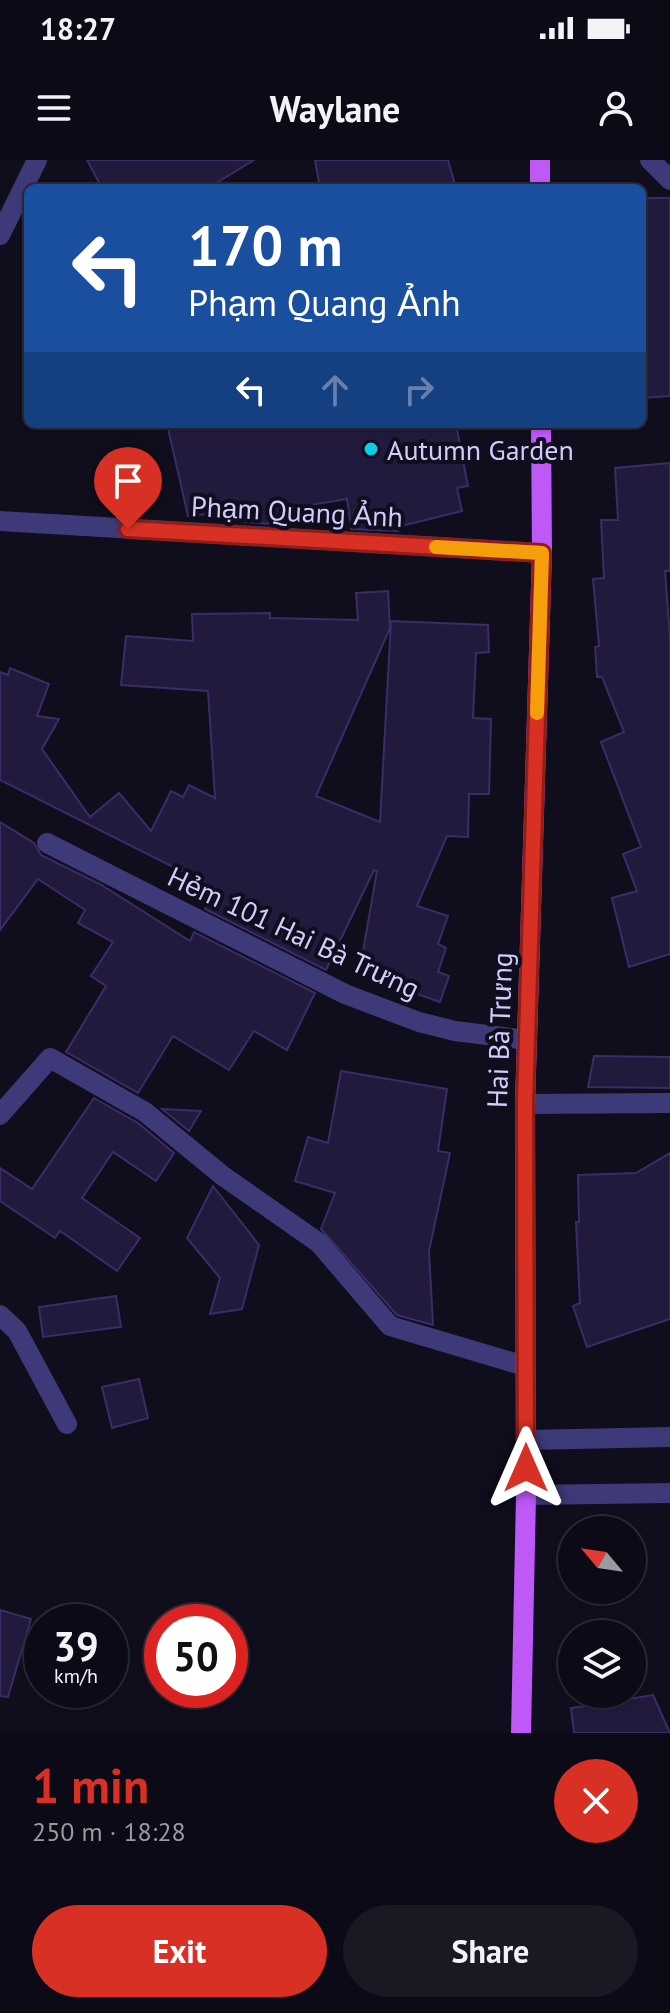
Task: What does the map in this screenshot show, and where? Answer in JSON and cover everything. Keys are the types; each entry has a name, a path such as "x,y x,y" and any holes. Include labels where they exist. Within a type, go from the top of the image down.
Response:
{"main road":[{"path":"540,160 540,184"},
{"name":"Hai Bà Trưng","path":"521,1733 526,1495 525,1104 542,553 541,428"}],"street":[{"path":"25,184 37,160"},
{"path":"650,160 670,180"},
{"path":"0,235 24,186"},
{"name":"Phạm Quang Ảnh","path":"0,521 542,553"},
{"name":"Hẻm 101 Hai Bà Trưng","path":"47,843 345,994 419,1022 455,1031 527,1040"},
{"path":"0,1115 50,1058 145,1112 223,1176 319,1243 390,1326 525,1366"},
{"path":"525,1104 670,1103"},
{"path":"0,1315 17,1331 67,1424"},
{"path":"526,1440 670,1437"},
{"path":"526,1495 670,1493"}],"building":[{"path":"87,160 254,160 215,184 100,184"},
{"path":"315,160 448,160 455,184 319,184"},
{"path":"646,198 670,198 670,396 646,398"},
{"path":"168,428 457,428 468,486 457,488 462,511 397,527 398,531 351,529 347,499 292,508 293,524 287,525 245,522 243,511 188,516"},
{"path":"670,463 670,571 665,571 670,638 670,954 629,967 612,898 637,891 623,854 641,847 601,742 624,732 602,677 597,677 595,647 599,646 593,579 604,578 601,520 618,520 615,468"},
{"path":"388,591 390,628 316,796 380,822 391,621 488,625 489,652 476,653 473,718 491,719 489,794 469,794 468,837 447,836 417,906 448,916 438,944 446,948 438,972 449,976 440,1002 359,974 377,871 374,870 326,970 205,909 215,888 0,780 0,672 8,675 10,668 49,684 37,716 59,719 42,749 90,817 119,793 151,831 171,791 183,797 189,785 215,798 208,691 121,685 126,636 193,641 192,614 270,613 270,618 358,620 356,593"},
{"path":"0,822 34,843 41,855 100,884 190,941 194,932 315,993 287,1050 254,1031 229,1070 173,1036 138,1093 66,1052 106,986 91,976 113,942 78,923 85,910 38,879 0,930"},
{"path":"594,1056 670,1057 670,1088 588,1087"},
{"path":"341,1071 447,1089 438,1151 450,1153 429,1251 433,1325 397,1315 321,1229 335,1193 295,1181 308,1137 328,1143"},
{"path":"94,1098 138,1123 174,1153 156,1181 113,1152 82,1198 140,1238 117,1271 60,1231 55,1238 0,1201 0,1168 32,1189"},
{"path":"162,1109 201,1111 189,1131"},
{"path":"670,1153 670,1319 587,1347 573,1306 580,1303 576,1222 579,1222 578,1175 636,1173"},
{"path":"213,1186 259,1245 242,1309 210,1314 220,1278 187,1238"},
{"path":"116,1296 121,1327 43,1337 39,1307"},
{"path":"139,1379 148,1418 112,1428 102,1387"},
{"path":"0,1610 24,1617 24,1643 8,1697 0,1696"},
{"path":"653,1695 670,1733 574,1733 571,1708 646,1708 646,1696"}],"slow traffic":[{"path":"436,547 542,553 537,713"}],"place":[{"name":"Autumn Garden","path":"371,449"}],"route":[{"path":"128,529 542,553 525,1104 526,1468"}]}
